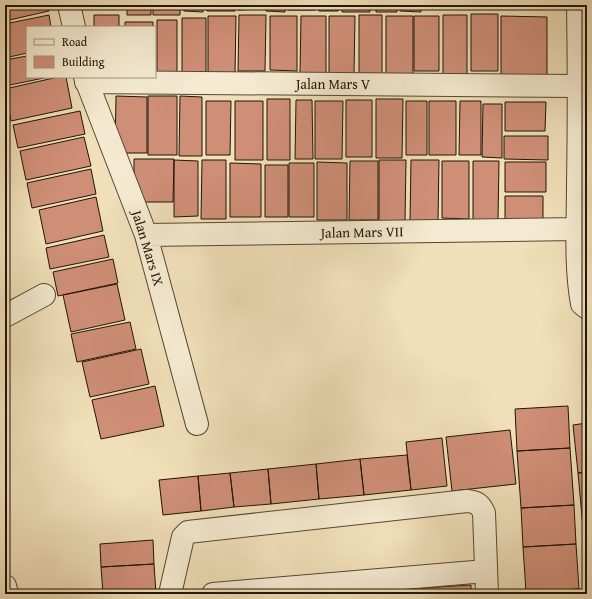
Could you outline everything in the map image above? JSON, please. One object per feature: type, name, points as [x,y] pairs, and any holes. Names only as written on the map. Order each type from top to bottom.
[{"type":"street","points":[[69,5],[74,26]]},
{"type":"street","points":[[578,5],[583,63],[579,86],[583,186],[577,229],[584,306]]},
{"type":"street","name":"Jalan Mars V","points":[[86,80],[579,86]]},
{"type":"street","name":"Jalan Mars IX","points":[[86,80],[146,235],[197,424]]},
{"type":"street","name":"Jalan Mars VII","points":[[146,235],[577,229]]},
{"type":"street","points":[[5,316],[44,295]]},
{"type":"street","points":[[170,594],[183,537],[188,532],[467,502],[476,502],[481,506],[484,513],[487,594]]},
{"type":"street","points":[[213,594],[486,571]]},
{"type":"street","points":[[5,586],[7,594]]},
{"type":"building","points":[[5,5],[48,5],[49,11],[5,21]]},
{"type":"building","points":[[71,5],[98,5],[98,7],[71,7]]},
{"type":"building","points":[[100,5],[124,5],[124,8],[100,8]]},
{"type":"building","points":[[127,5],[151,5],[151,15],[127,15]]},
{"type":"building","points":[[153,5],[180,5],[180,15],[153,15]]},
{"type":"building","points":[[184,5],[203,5],[203,12],[184,11]]},
{"type":"building","points":[[207,5],[235,5],[235,11],[207,11]]},
{"type":"building","points":[[238,5],[263,5],[263,9],[238,10]]},
{"type":"building","points":[[266,5],[285,5],[285,12],[266,11]]},
{"type":"building","points":[[288,5],[315,5],[315,10],[288,10]]},
{"type":"building","points":[[319,5],[339,5],[338,11],[319,11]]},
{"type":"building","points":[[343,5],[370,5],[370,12],[342,12]]},
{"type":"building","points":[[376,5],[397,5],[397,12],[376,12]]},
{"type":"building","points":[[400,5],[421,5],[421,12],[400,11]]},
{"type":"building","points":[[448,5],[448,6],[424,6]]},
{"type":"building","points":[[453,5],[478,5],[478,8],[453,8]]},
{"type":"building","points":[[501,5],[526,5],[526,7],[501,7]]},
{"type":"building","points":[[530,5],[550,5],[550,9],[530,9]]},
{"type":"building","points":[[471,14],[498,14],[498,71],[471,71]]},
{"type":"building","points":[[49,15],[51,26],[26,26],[26,53],[5,58],[5,24]]},
{"type":"building","points":[[94,15],[119,15],[119,26],[94,26]]},
{"type":"building","points":[[239,15],[266,15],[265,71],[238,71]]},
{"type":"building","points":[[359,15],[382,15],[382,77],[359,77]]},
{"type":"building","points":[[443,15],[467,15],[467,74],[443,74]]},
{"type":"building","points":[[208,16],[236,16],[235,74],[208,74]]},
{"type":"building","points":[[270,16],[297,16],[297,71],[270,70]]},
{"type":"building","points":[[301,16],[326,16],[326,74],[300,73]]},
{"type":"building","points":[[329,16],[355,16],[354,75],[329,75]]},
{"type":"building","points":[[386,16],[413,16],[413,76],[386,76]]},
{"type":"building","points":[[414,16],[439,16],[439,71],[414,71]]},
{"type":"building","points":[[501,16],[547,17],[547,78],[501,77]]},
{"type":"building","points":[[182,18],[206,18],[206,74],[182,73]]},
{"type":"building","points":[[157,20],[177,20],[177,75],[157,74]]},
{"type":"building","points":[[125,22],[153,22],[153,26],[125,26]]},
{"type":"building","points":[[26,56],[26,78],[44,78],[5,86],[5,60]]},
{"type":"building","points":[[54,78],[66,78],[72,108],[11,121],[5,89]]},
{"type":"building","points":[[116,96],[147,97],[147,153],[115,153]]},
{"type":"building","points":[[148,96],[177,96],[177,155],[148,155]]},
{"type":"building","points":[[180,96],[202,97],[202,156],[179,156]]},
{"type":"building","points":[[267,99],[290,99],[290,160],[267,160]]},
{"type":"building","points":[[376,99],[403,99],[402,158],[376,158]]},
{"type":"building","points":[[296,100],[312,100],[313,159],[295,159]]},
{"type":"building","points":[[346,100],[372,100],[372,157],[346,157]]},
{"type":"building","points":[[206,101],[231,101],[230,155],[206,155]]},
{"type":"building","points":[[235,101],[263,101],[263,160],[235,160]]},
{"type":"building","points":[[315,101],[343,101],[342,159],[315,159]]},
{"type":"building","points":[[406,101],[427,101],[427,155],[406,155]]},
{"type":"building","points":[[429,101],[456,101],[456,155],[429,155]]},
{"type":"building","points":[[460,101],[481,101],[481,155],[459,155]]},
{"type":"building","points":[[505,102],[546,102],[545,131],[505,131]]},
{"type":"building","points":[[483,104],[502,104],[502,158],[482,157]]},
{"type":"building","points":[[80,111],[85,134],[18,148],[13,125]]},
{"type":"building","points":[[504,136],[548,136],[548,160],[504,159]]},
{"type":"building","points":[[84,137],[91,166],[26,180],[20,151]]},
{"type":"building","points":[[134,159],[174,159],[173,202],[134,202]]},
{"type":"building","points":[[174,160],[198,161],[198,216],[174,217]]},
{"type":"building","points":[[202,160],[226,160],[226,219],[201,219]]},
{"type":"building","points":[[379,160],[406,160],[405,221],[379,221]]},
{"type":"building","points":[[411,160],[439,160],[438,221],[410,221]]},
{"type":"building","points":[[350,161],[378,161],[378,220],[349,220]]},
{"type":"building","points":[[442,161],[469,161],[469,219],[442,218]]},
{"type":"building","points":[[473,161],[499,161],[498,220],[473,221]]},
{"type":"building","points":[[317,162],[347,163],[347,220],[317,220]]},
{"type":"building","points":[[505,162],[546,162],[546,192],[505,192]]},
{"type":"building","points":[[230,163],[261,164],[261,217],[230,217]]},
{"type":"building","points":[[289,163],[314,163],[314,217],[289,217]]},
{"type":"building","points":[[265,165],[288,165],[288,217],[265,217]]},
{"type":"building","points":[[91,169],[96,194],[32,208],[27,183]]},
{"type":"building","points":[[505,196],[543,196],[543,220],[505,220]]},
{"type":"building","points":[[96,197],[103,231],[46,244],[39,210]]},
{"type":"building","points":[[104,235],[109,257],[50,269],[46,248]]},
{"type":"building","points":[[113,259],[118,283],[58,296],[53,272]]},
{"type":"building","points":[[117,284],[125,320],[71,332],[63,295]]},
{"type":"building","points":[[130,322],[136,349],[77,362],[71,334]]},
{"type":"building","points":[[141,349],[149,384],[90,397],[82,362]]},
{"type":"building","points":[[155,386],[164,426],[101,439],[92,400]]},
{"type":"building","points":[[568,406],[570,448],[517,451],[515,409]]},
{"type":"building","points":[[587,423],[587,472],[578,473],[573,425]]},
{"type":"building","points":[[510,430],[516,484],[452,491],[446,437]]},
{"type":"building","points":[[442,438],[447,486],[411,490],[406,442]]},
{"type":"building","points":[[570,448],[574,505],[521,508],[517,451]]},
{"type":"building","points":[[407,455],[411,490],[364,495],[360,459]]},
{"type":"building","points":[[360,459],[364,495],[319,499],[316,464]]},
{"type":"building","points":[[316,464],[319,499],[271,504],[268,469]]},
{"type":"building","points":[[268,469],[271,504],[234,507],[230,473]]},
{"type":"building","points":[[587,472],[587,517],[582,517],[578,473]]},
{"type":"building","points":[[230,473],[234,507],[201,511],[198,476]]},
{"type":"building","points":[[198,476],[201,511],[163,515],[159,480]]},
{"type":"building","points":[[574,505],[576,544],[523,547],[521,508]]},
{"type":"building","points":[[582,517],[587,517],[587,551],[585,551]]},
{"type":"building","points":[[153,540],[154,564],[101,567],[100,544]]},
{"type":"building","points":[[576,544],[579,589],[526,592],[523,547]]},
{"type":"building","points":[[154,564],[156,594],[103,594],[101,567]]},
{"type":"building","points":[[471,585],[471,594],[423,594],[422,588]]},
{"type":"building","points":[[411,587],[411,594],[357,594],[357,593]]},
{"type":"building","points":[[579,589],[580,594],[526,594],[526,592]]}]
